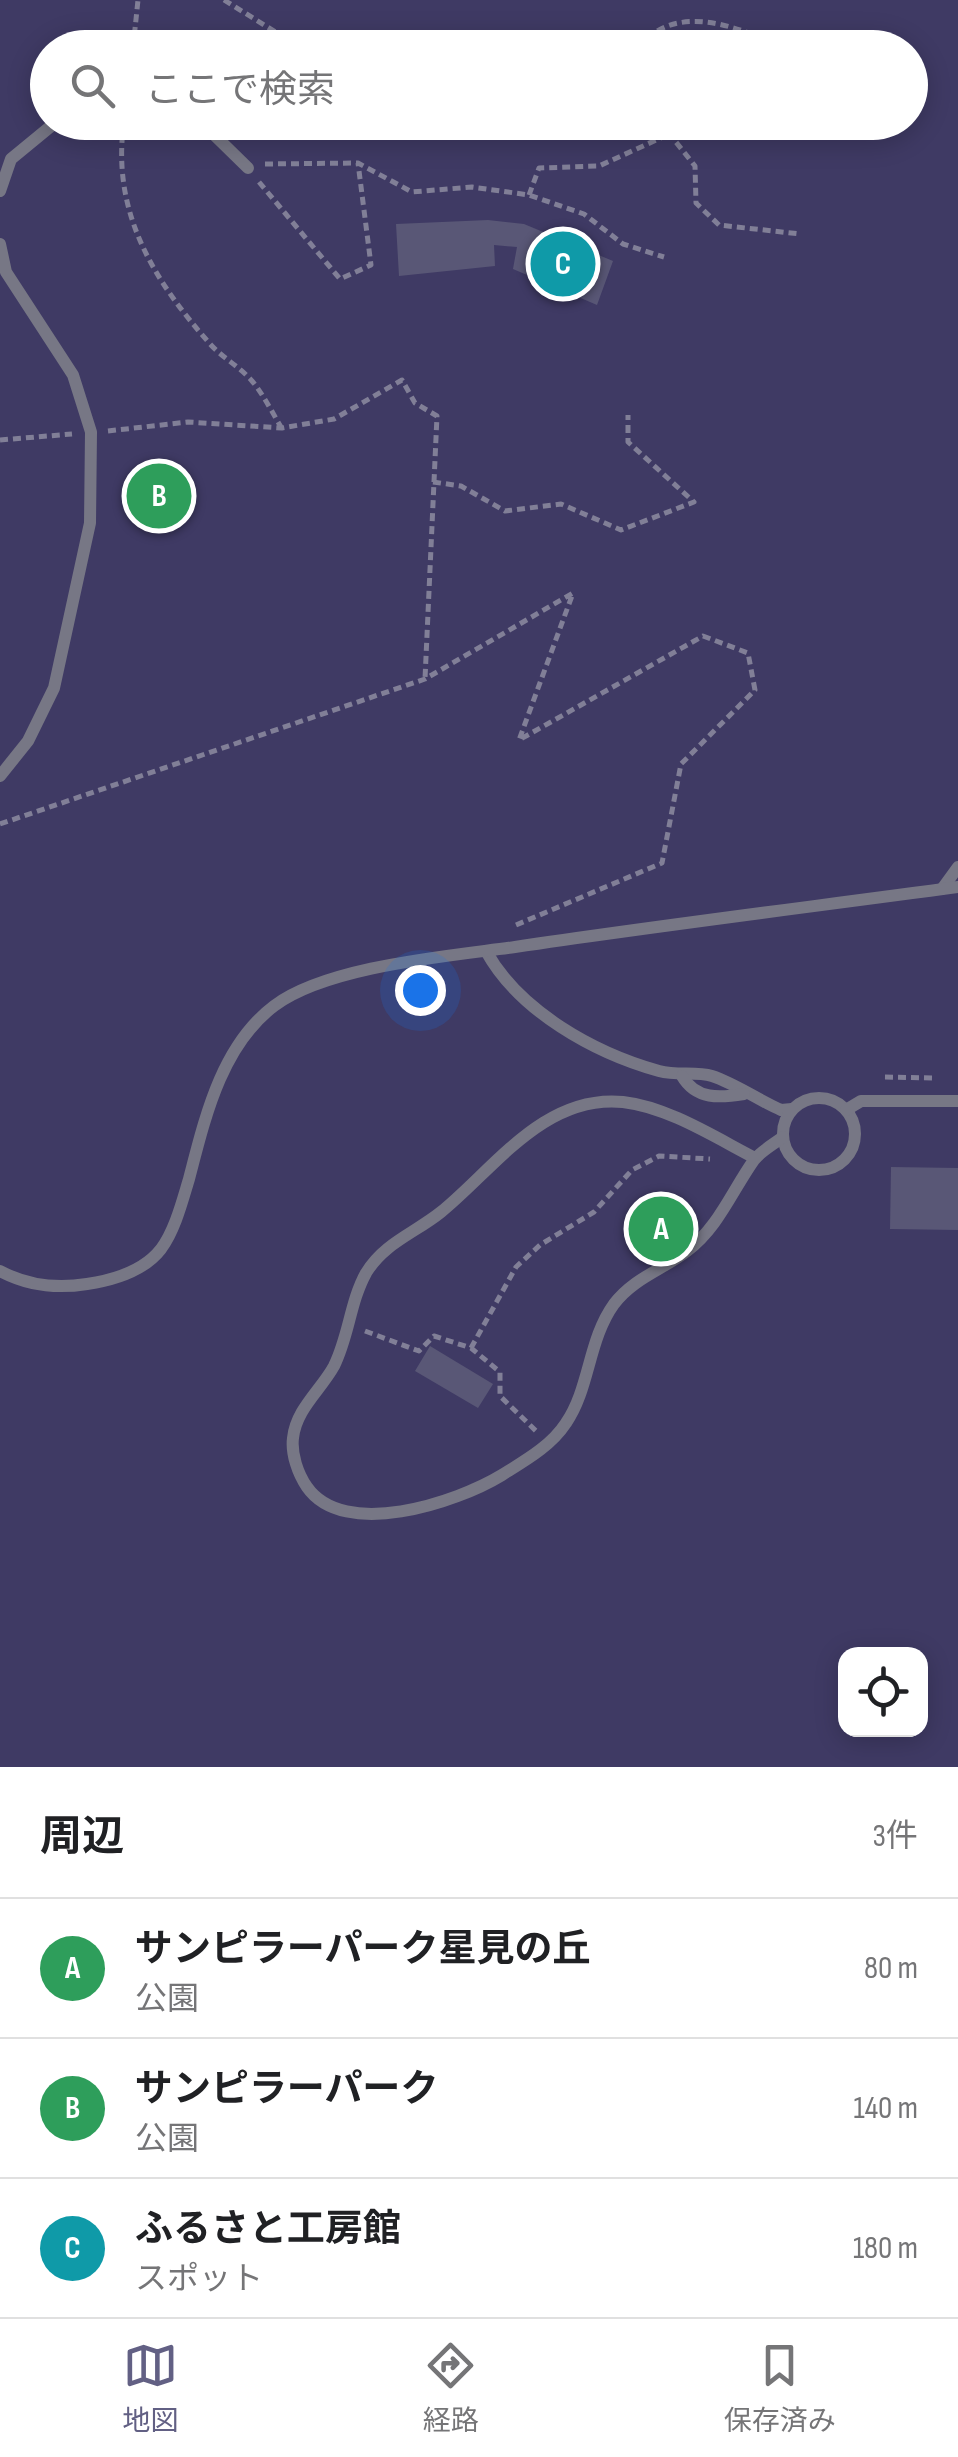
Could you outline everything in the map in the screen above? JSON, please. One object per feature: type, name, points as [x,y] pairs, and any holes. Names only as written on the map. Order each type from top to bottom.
[{"type":"lane","points":[[0,191],[11,159],[34,140]]},
{"type":"lane","points":[[219,140],[248,168]]},
{"type":"lane","points":[[0,244],[6,272],[73,376],[91,432],[90,523],[54,688],[28,742],[0,776]]},
{"type":"lane","points":[[942,889],[958,867]]},
{"type":"lane","points":[[0,1271],[17,1280],[60,1288],[131,1273],[160,1250],[180,1208],[219,1078],[240,1042],[275,1005],[318,985],[384,967],[486,951],[958,887]]},
{"type":"lane","points":[[486,951],[500,976],[572,1033],[615,1055],[682,1076],[706,1074],[781,1110],[813,1098],[825,1098],[846,1110],[852,1120],[853,1144],[848,1154],[829,1168],[806,1167],[796,1161],[783,1137]]},
{"type":"lane","points":[[682,1076],[689,1087],[716,1099],[744,1094]]},
{"type":"lane","points":[[846,1110],[861,1100],[958,1100]]},
{"type":"lane","points":[[755,1158],[691,1126],[624,1102],[562,1114],[507,1146],[452,1202],[391,1242],[367,1271],[334,1367],[302,1412],[292,1438],[298,1475],[314,1497],[332,1510],[358,1516],[451,1497],[498,1478],[549,1444],[569,1420],[595,1337],[615,1304],[645,1274],[687,1251],[739,1189],[755,1158],[783,1137],[792,1109]]},
{"type":"path","points":[[135,30],[138,0]]},
{"type":"path","points":[[224,0],[272,30]]},
{"type":"path","points":[[660,30],[686,22],[727,22],[745,30]]},
{"type":"path","points":[[124,140],[122,198],[142,247],[212,346],[253,381],[282,428]]},
{"type":"path","points":[[529,195],[539,168],[599,166],[660,140]]},
{"type":"path","points":[[676,140],[695,166],[696,203],[719,224],[800,234]]},
{"type":"path","points":[[358,163],[371,265],[340,279],[248,168],[278,161],[358,163],[412,192],[472,187],[529,195],[584,214],[623,244],[664,257]]},
{"type":"path","points":[[0,440],[188,422],[282,428],[334,419],[402,380],[415,403],[437,416],[424,680]]},
{"type":"path","points":[[433,482],[461,486],[505,511],[561,504],[621,530],[694,502],[628,442],[628,415]]},
{"type":"path","points":[[0,824],[424,680],[573,593],[519,740],[703,636],[748,654],[755,690],[681,764],[662,863],[522,920],[486,951]]},
{"type":"path","points":[[884,1077],[940,1078]]},
{"type":"path","points":[[471,1348],[516,1266],[540,1245],[594,1212],[632,1170],[659,1156],[712,1159],[738,1166],[755,1158]]},
{"type":"path","points":[[348,1325],[419,1351],[434,1336],[471,1348],[500,1372],[500,1396],[549,1444]]},
{"type":"shaded area","points":[[0,0],[958,0],[958,1767],[0,1767]]},
{"type":"building","points":[[488,220],[524,224],[613,261],[597,305],[513,269],[517,247],[494,245],[495,266],[399,276],[396,224]]},
{"type":"building","points":[[891,1167],[958,1168],[958,1230],[890,1229]]},
{"type":"building","points":[[430,1346],[493,1384],[478,1408],[415,1371]]},
{"type":"place","name":"ふるさと工房館","points":[[563,264]]},
{"type":"place","name":"サンピラーパーク","points":[[159,496]]},
{"type":"place","name":"サンピラーパーク星見の丘","points":[[661,1229]]}]
